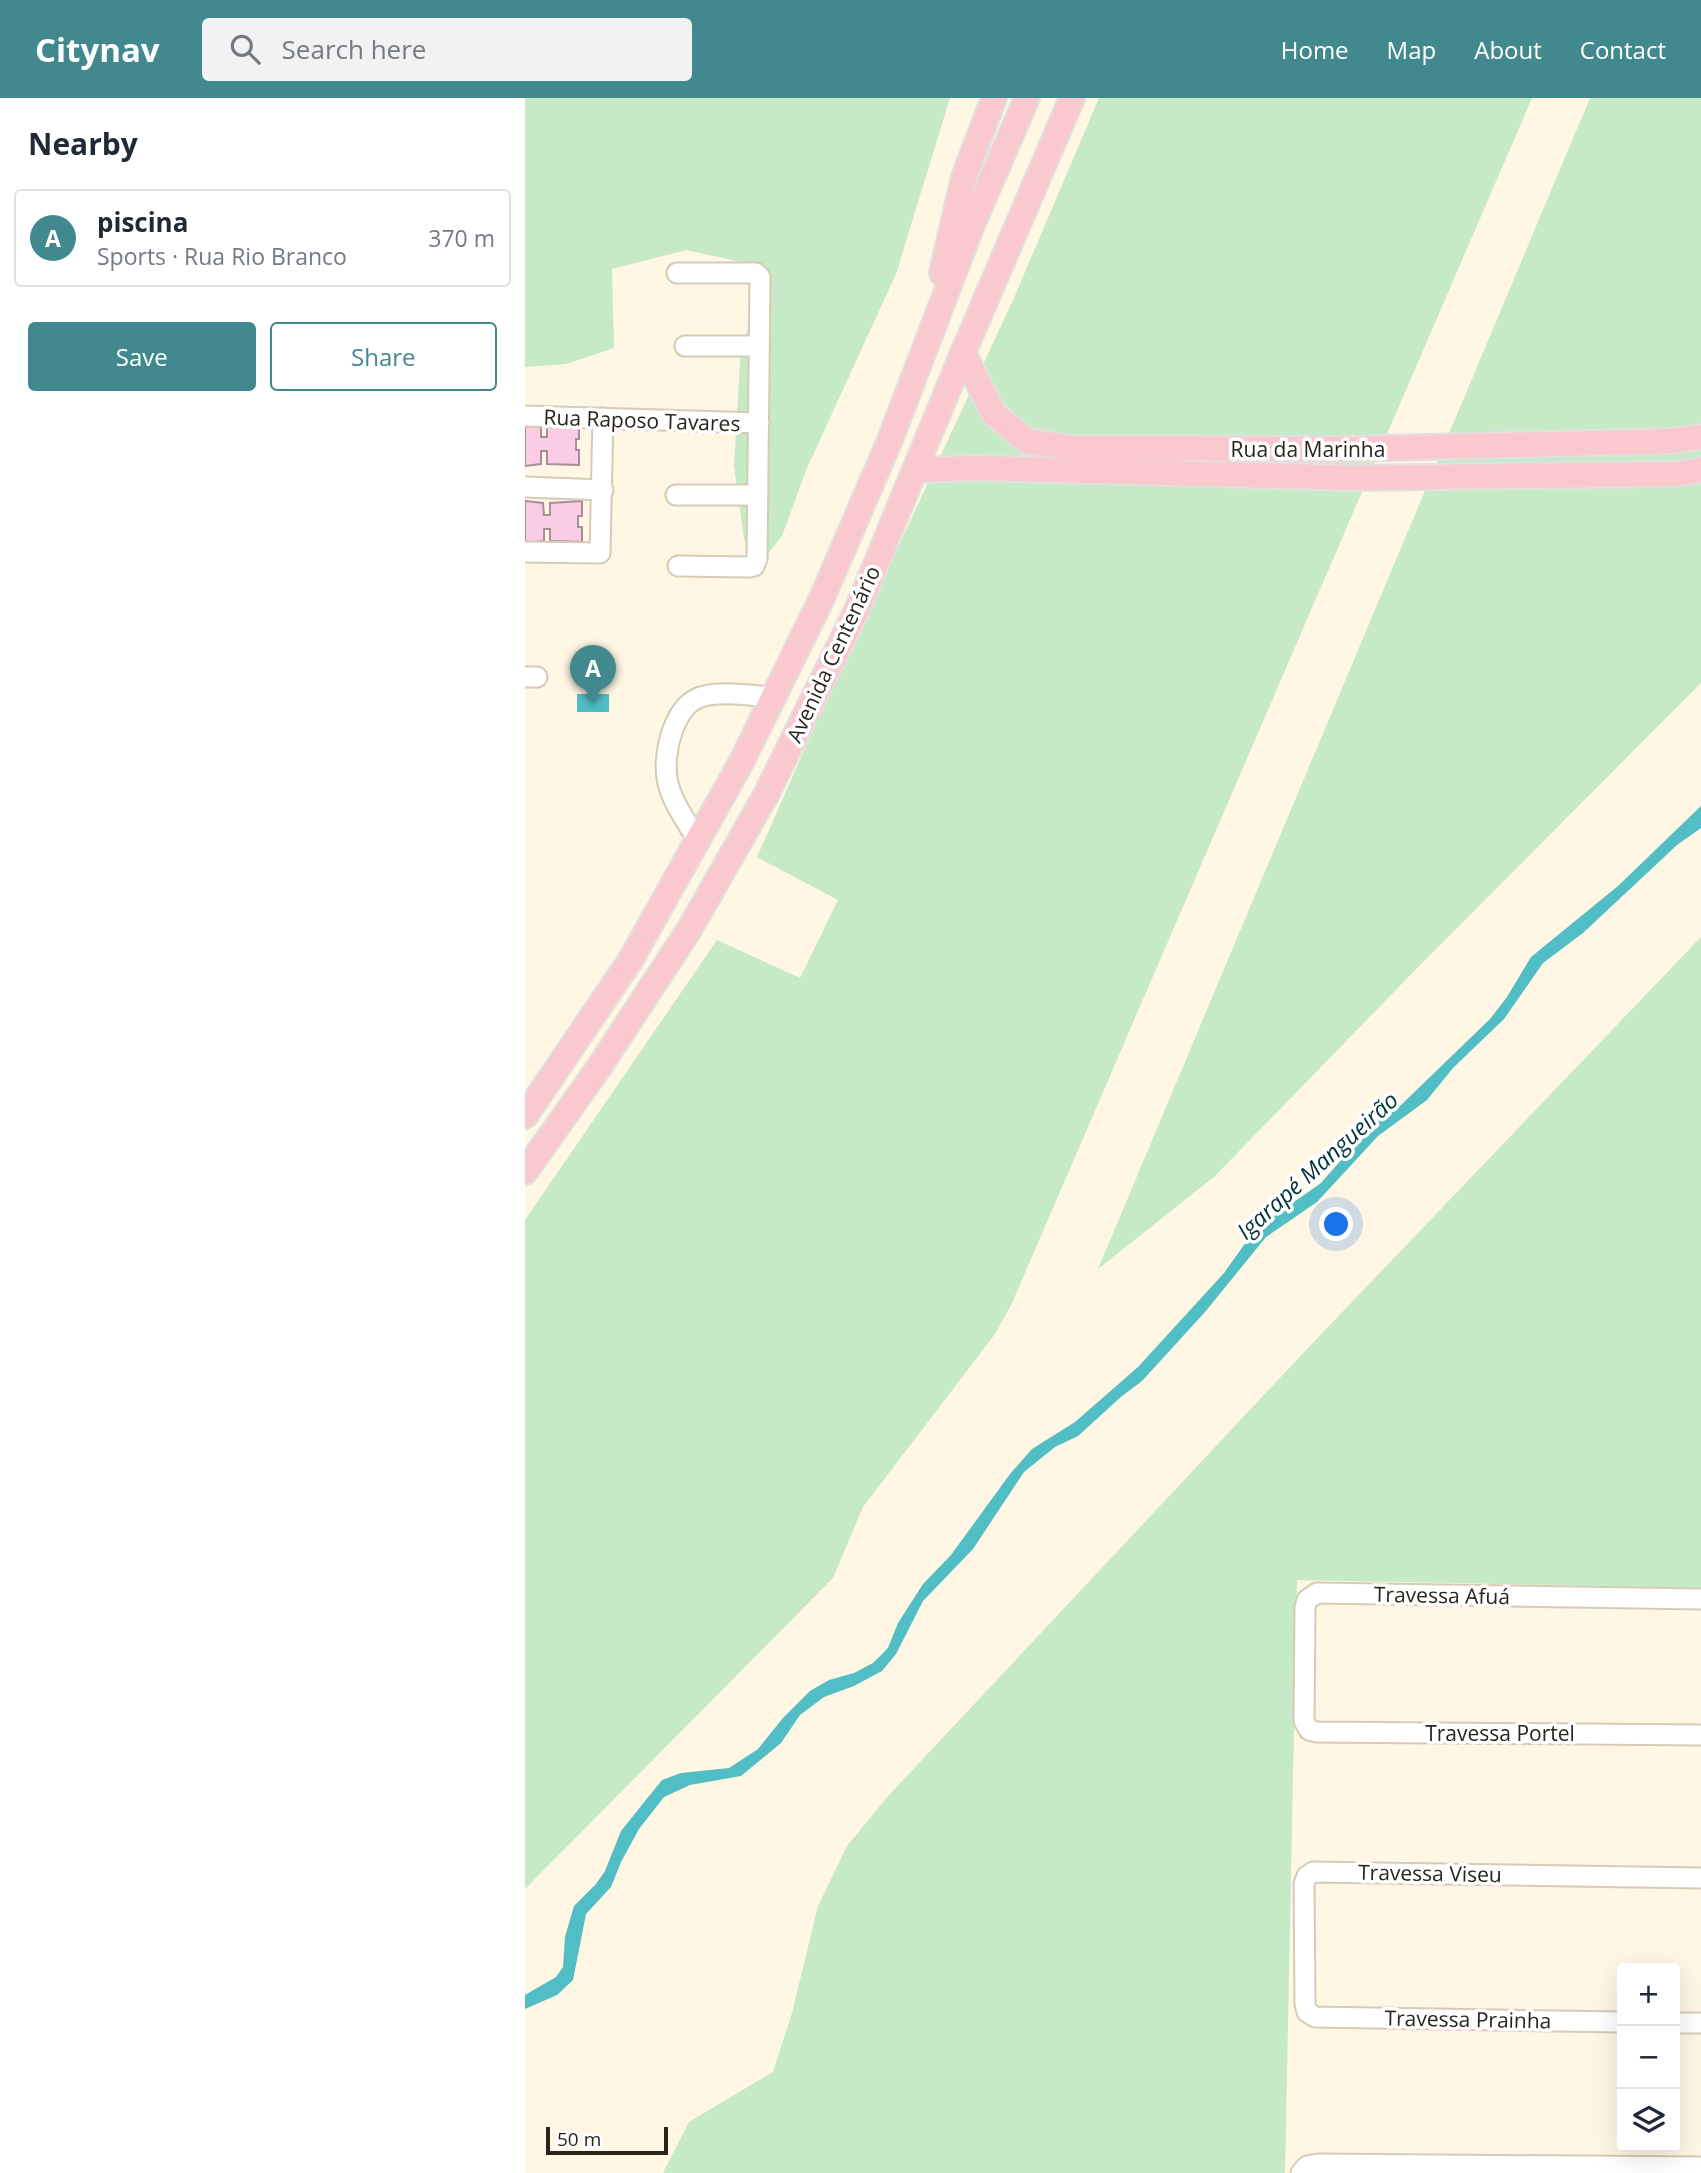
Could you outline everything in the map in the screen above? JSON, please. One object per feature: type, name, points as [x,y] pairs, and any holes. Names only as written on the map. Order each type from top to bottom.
[{"type":"main road","points":[[940,312],[942,268],[964,177],[994,98]]},
{"type":"main road","name":"Avenida Centenário","points":[[525,1116],[630,961],[742,761],[822,598],[890,440],[972,225],[1027,98]]},
{"type":"main road","name":"Avenida Centenário","points":[[525,1172],[600,1066],[688,930],[759,806],[857,610],[1072,98]]},
{"type":"main road","name":"Rua da Marinha","points":[[963,353],[994,414],[1027,441],[1074,449],[1361,449],[1672,442],[1701,437]]},
{"type":"main road","name":"Rua da Marinha","points":[[916,470],[977,468],[1353,478],[1675,474],[1701,470]]},
{"type":"street","points":[[677,273],[759,274],[757,559],[754,566],[678,566]]},
{"type":"street","points":[[685,346],[759,346]]},
{"type":"street","name":"Rua Raposo Tavares","points":[[525,416],[759,423]]},
{"type":"street","points":[[525,552],[600,553],[603,418]]},
{"type":"street","points":[[525,487],[603,490]]},
{"type":"street","points":[[676,495],[758,495]]},
{"type":"street","points":[[698,841],[674,799],[667,778],[672,730],[684,706],[702,696],[724,694],[773,697]]},
{"type":"street","name":"Travessa Afuá","points":[[1304,1721],[1305,1608],[1307,1600],[1317,1593],[1701,1599]]},
{"type":"street","name":"Travessa Portel","points":[[1304,1721],[1309,1730],[1317,1732],[1701,1735]]},
{"type":"street","name":"Travessa Viseu","points":[[1315,2017],[1307,2012],[1305,2004],[1304,1884],[1307,1876],[1313,1872],[1701,1878]]},
{"type":"street","name":"Travessa Prainha","points":[[1315,2017],[1617,2022]]},
{"type":"street","points":[[1680,2023],[1701,2023]]},
{"type":"street","points":[[1301,2173],[1307,2166],[1318,2164],[1701,2167]]},
{"type":"green space","points":[[525,98],[950,98],[896,274],[807,468],[782,536],[757,568],[744,539],[734,465],[741,346],[754,314],[751,264],[686,250],[612,269],[614,348],[566,364],[525,367]]},
{"type":"green space","points":[[1099,98],[1532,98],[1012,1303],[995,1334],[863,1507],[833,1578],[525,1889],[525,1220],[717,940],[800,978],[838,900],[757,857],[813,730],[1014,298]]},
{"type":"green space","points":[[1590,98],[1701,98],[1701,683],[1423,962],[1215,1176],[1098,1269]]},
{"type":"green space","points":[[1701,937],[1701,1588],[1297,1580],[1285,2173],[663,2173],[689,2122],[773,2072],[792,2013],[818,1906],[847,1846],[890,1794],[1306,1350]]},
{"type":"water","points":[[577,694],[609,694],[609,712],[577,712]]},
{"type":"water","points":[[1701,806],[1701,828],[1677,845],[1583,933],[1543,963],[1504,1019],[1453,1068],[1427,1100],[1378,1136],[1317,1202],[1266,1237],[1205,1312],[1142,1381],[1078,1436],[1055,1447],[1024,1472],[973,1549],[923,1601],[896,1654],[882,1671],[854,1686],[824,1697],[800,1715],[781,1743],[741,1776],[690,1785],[664,1797],[639,1829],[611,1887],[586,1914],[573,1980],[557,1995],[525,2009],[525,1995],[556,1977],[563,1967],[565,1937],[574,1906],[596,1884],[605,1871],[621,1831],[662,1780],[681,1773],[729,1768],[758,1749],[810,1691],[829,1680],[854,1673],[873,1663],[888,1648],[898,1623],[923,1584],[951,1555],[1010,1474],[1032,1449],[1075,1422],[1138,1367],[1224,1273],[1249,1238],[1270,1219],[1321,1183],[1372,1125],[1400,1106],[1490,1019],[1531,957],[1618,886]]},
{"type":"building","points":[[579,423],[576,450],[579,450],[579,465],[547,464],[547,451],[541,451],[541,464],[525,466],[525,424],[541,426],[541,437],[547,437],[547,425]]},
{"type":"building","points":[[525,501],[543,503],[544,515],[550,515],[550,503],[582,501],[582,516],[578,516],[578,527],[582,527],[582,542],[550,541],[550,529],[544,529],[544,541],[525,543]]},
{"type":"place","name":"piscina","points":[[593,703]]},
{"type":"water label","name":"Igarapé Mangueirão","points":[[1317,1165]]}]
